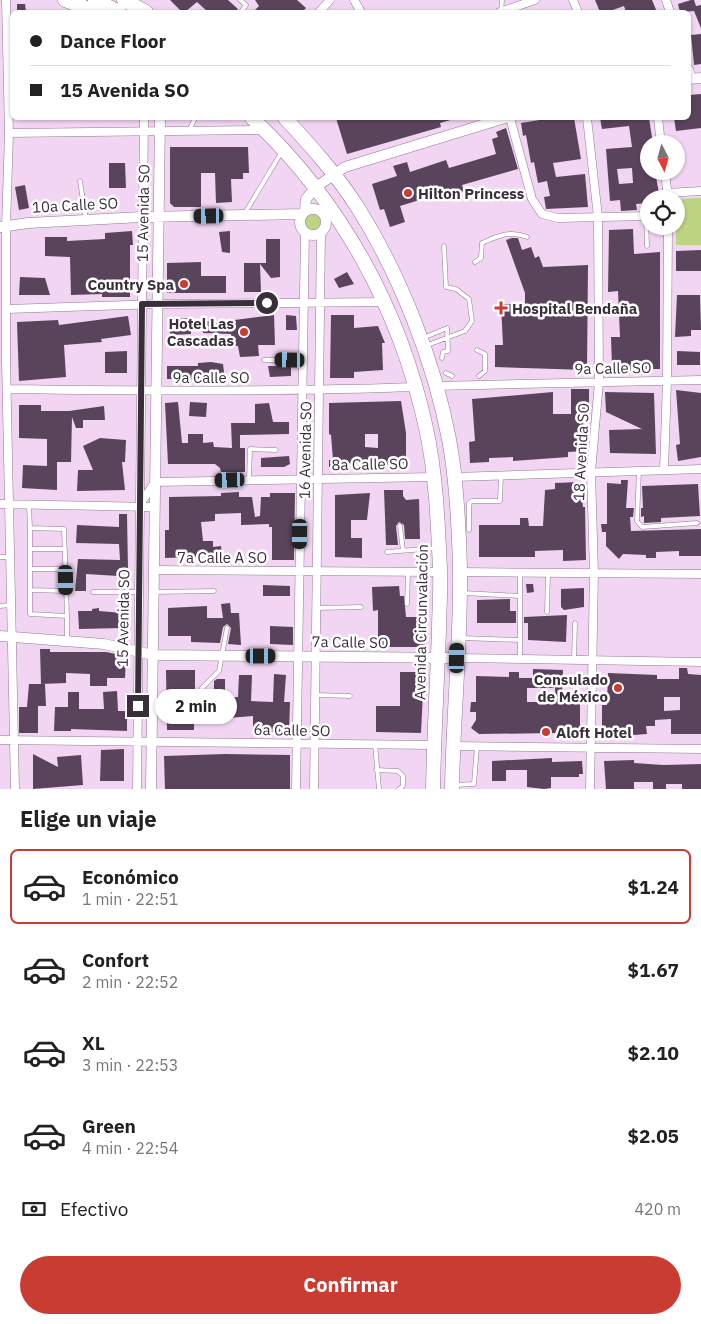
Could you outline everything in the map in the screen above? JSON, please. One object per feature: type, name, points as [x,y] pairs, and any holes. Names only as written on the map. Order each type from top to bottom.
[{"type":"highway","points":[[65,0],[91,10]]},
{"type":"highway","points":[[95,0],[125,4],[141,10]]},
{"type":"highway","name":"Avenida Circunvalación","points":[[254,120],[283,149],[316,187],[329,213],[368,267],[385,302],[408,360],[416,387],[434,477],[439,548],[438,658],[433,789]]},
{"type":"highway","points":[[287,120],[333,174],[358,208],[377,242],[422,343],[449,438],[464,530],[459,592],[452,787]]},
{"type":"highway","points":[[408,360],[416,368],[421,382],[429,386],[435,386]]},
{"type":"highway","points":[[434,477],[442,478],[448,487],[452,522],[464,530]]},
{"type":"street","points":[[6,0],[9,46],[3,67],[9,133],[3,227],[7,309],[3,361],[7,389],[4,504],[10,557],[10,605],[5,637],[14,741],[15,789]]},
{"type":"street","points":[[320,10],[330,0]]},
{"type":"street","points":[[506,10],[535,0]]},
{"type":"street","name":"15 Avenida SO","points":[[137,789],[144,120]]},
{"type":"street","name":"15 Avenida SO","points":[[151,789],[160,120]]},
{"type":"street","points":[[303,213],[313,209],[329,213],[326,224],[321,232],[313,235],[305,232],[300,222],[306,199],[316,187],[333,174],[345,167],[498,120]]},
{"type":"street","points":[[511,120],[532,199],[542,214],[558,218],[640,216]]},
{"type":"street","name":"18 Avenida SO","points":[[587,120],[598,217],[599,382],[591,472],[594,573],[590,789]]},
{"type":"street","points":[[658,120],[660,135]]},
{"type":"street","points":[[9,133],[265,130]]},
{"type":"street","points":[[685,193],[701,191]]},
{"type":"street","name":"10a Calle SO","points":[[3,227],[28,223],[158,216],[303,213]]},
{"type":"street","name":"16 Avenida SO","points":[[296,789],[305,232]]},
{"type":"street","name":"16 Avenida SO","points":[[314,789],[321,232]]},
{"type":"street","points":[[664,470],[667,381],[668,235]]},
{"type":"street","points":[[7,309],[142,304],[385,302]]},
{"type":"street","name":"9a Calle SO","points":[[435,386],[701,380]]},
{"type":"street","name":"9a Calle SO","points":[[7,389],[156,391],[319,390],[416,387]]},
{"type":"street","points":[[454,477],[701,469]]},
{"type":"street","name":"8a Calle SO","points":[[155,482],[434,477]]},
{"type":"street","points":[[139,507],[155,482]]},
{"type":"street","points":[[4,504],[154,507]]},
{"type":"street","name":"7a Calle A SO","points":[[154,570],[440,572]]},
{"type":"street","points":[[460,572],[701,574]]},
{"type":"street","name":"7a Calle SO","points":[[5,637],[104,644],[153,655],[701,662]]},
{"type":"street","name":"6a Calle SO","points":[[0,740],[434,745]]},
{"type":"street","points":[[453,746],[701,750]]},
{"type":"lane","points":[[240,0],[246,5],[242,10]]},
{"type":"lane","points":[[190,131],[194,120]]},
{"type":"lane","points":[[244,215],[283,149]]},
{"type":"lane","points":[[80,181],[86,220]]},
{"type":"lane","points":[[475,262],[482,258],[482,243],[503,234],[518,233],[527,237]]},
{"type":"lane","points":[[647,235],[647,246]]},
{"type":"lane","points":[[422,343],[448,337],[470,327],[472,315],[469,299],[456,289],[446,287],[444,246]]},
{"type":"lane","points":[[422,343],[447,328],[448,351],[443,352],[442,358]]},
{"type":"lane","points":[[477,350],[485,354],[485,372],[479,376]]},
{"type":"lane","points":[[264,360],[303,360]]},
{"type":"lane","points":[[446,373],[452,376]]},
{"type":"lane","points":[[249,479],[250,449],[276,450]]},
{"type":"lane","points":[[639,470],[637,521],[642,527],[697,523]]},
{"type":"lane","points":[[464,530],[472,501],[500,501],[501,475]]},
{"type":"lane","points":[[29,505],[31,615],[67,616]]},
{"type":"lane","points":[[400,526],[403,551]]},
{"type":"lane","points":[[30,528],[63,528],[66,569],[67,641]]},
{"type":"lane","points":[[30,549],[65,548]]},
{"type":"lane","points":[[387,552],[439,548]]},
{"type":"lane","points":[[0,557],[10,557]]},
{"type":"lane","points":[[30,569],[66,569]]},
{"type":"lane","points":[[407,604],[408,572]]},
{"type":"lane","points":[[520,572],[520,659]]},
{"type":"lane","points":[[547,612],[548,572]]},
{"type":"lane","points":[[30,590],[66,591]]},
{"type":"lane","points":[[154,592],[214,591]]},
{"type":"lane","points":[[93,592],[139,592]]},
{"type":"lane","points":[[459,592],[520,596]]},
{"type":"lane","points":[[0,606],[10,605]]},
{"type":"lane","points":[[316,608],[361,607]]},
{"type":"lane","points":[[574,660],[575,623]]},
{"type":"lane","points":[[202,688],[219,671],[227,628]]},
{"type":"lane","points":[[458,638],[520,640]]},
{"type":"lane","points":[[315,696],[350,696]]},
{"type":"lane","points":[[375,744],[379,789]]},
{"type":"lane","points":[[452,787],[474,784],[477,747]]},
{"type":"lane","points":[[376,770],[398,771],[403,776],[403,786],[399,789]]},
{"type":"green space","points":[[701,198],[701,245],[676,245],[676,235],[685,235],[685,199]]},
{"type":"green space","points":[[313,212],[320,215],[323,222],[320,229],[313,232],[306,229],[303,222],[306,215]]},
{"type":"building","points":[[170,0],[228,0],[238,9],[206,10],[197,2],[187,10],[180,10]]},
{"type":"building","points":[[255,0],[297,0],[306,8],[304,10],[255,10],[259,6]]},
{"type":"building","points":[[595,0],[652,0],[656,10],[625,10],[624,6],[613,10],[599,10]]},
{"type":"building","points":[[694,0],[696,6],[701,5],[701,28],[694,11],[680,10],[678,4]]},
{"type":"building","points":[[17,4],[25,4],[26,10],[17,10]]},
{"type":"building","points":[[701,34],[701,64],[694,65],[691,35]]},
{"type":"building","points":[[701,94],[701,128],[676,131],[674,120],[691,120],[691,95]]},
{"type":"building","points":[[337,120],[450,120],[440,123],[441,127],[347,154]]},
{"type":"building","points":[[540,120],[574,120],[581,159],[553,163],[556,177],[585,174],[588,207],[546,209],[544,197],[550,196],[547,181],[538,183],[534,162],[531,163],[526,135],[523,136],[521,123]]},
{"type":"building","points":[[600,120],[649,120],[652,135],[640,135],[640,180],[657,180],[658,190],[640,190],[640,204],[636,204],[637,210],[621,211],[620,200],[610,201],[606,149],[632,147],[629,126],[602,129]],"holes":[[[632,168],[633,183],[619,184],[617,169]]]},
{"type":"building","name":"Hilton Princess","points":[[506,128],[518,169],[462,185],[464,191],[453,195],[452,190],[400,206],[405,222],[390,227],[384,209],[380,210],[372,184],[397,176],[393,166],[407,162],[410,172],[446,160],[449,168],[496,154],[492,139],[498,137],[496,132]]},
{"type":"building","points":[[170,147],[248,147],[249,173],[243,173],[243,179],[231,179],[232,202],[216,203],[215,173],[201,173],[201,207],[174,207],[170,203]]},
{"type":"building","points":[[109,163],[125,163],[126,188],[109,188]]},
{"type":"building","points":[[25,185],[29,208],[19,210],[15,187]]},
{"type":"building","points":[[633,229],[634,254],[660,252],[660,369],[645,369],[645,361],[631,361],[631,371],[622,371],[621,366],[612,367],[611,337],[620,337],[618,291],[608,292],[609,230]]},
{"type":"building","points":[[132,231],[133,245],[130,245],[130,297],[102,297],[102,294],[71,295],[70,257],[45,256],[45,237],[67,237],[67,241],[105,239],[105,233]]},
{"type":"building","points":[[230,231],[230,253],[222,252],[219,232]]},
{"type":"building","points":[[518,238],[522,250],[531,247],[535,258],[539,256],[543,267],[588,265],[587,370],[495,367],[495,345],[503,345],[501,304],[525,304],[525,293],[506,240]]},
{"type":"building","points":[[266,239],[280,239],[280,277],[271,278],[260,264],[261,292],[244,292],[244,263],[266,263]]},
{"type":"building","points":[[701,250],[701,271],[676,271],[676,251]]},
{"type":"building","name":"Country Spa","points":[[201,262],[201,276],[226,276],[226,293],[167,293],[167,263]]},
{"type":"building","points":[[347,272],[354,284],[339,288],[334,279]]},
{"type":"building","points":[[20,277],[45,278],[50,295],[19,295]]},
{"type":"building","points":[[677,295],[700,295],[701,330],[691,330],[691,336],[675,337]]},
{"type":"building","points":[[274,315],[275,345],[258,345],[259,356],[240,357],[238,346],[231,346],[231,334],[203,333],[202,321],[211,321],[211,323]]},
{"type":"building","points":[[286,315],[296,316],[297,330],[286,330]]},
{"type":"building","points":[[331,315],[354,315],[354,328],[378,326],[385,343],[382,343],[383,370],[354,372],[354,378],[330,378]]},
{"type":"building","points":[[128,316],[131,335],[101,339],[102,342],[64,345],[66,377],[19,381],[17,322],[58,320],[59,325]]},
{"type":"building","points":[[191,318],[191,334],[170,335],[169,319]]},
{"type":"building","points":[[127,351],[127,373],[105,373],[105,352]]},
{"type":"building","points":[[677,351],[700,352],[700,365],[677,365]]},
{"type":"building","points":[[211,362],[223,364],[225,380],[167,379],[167,366],[198,366],[198,363]]},
{"type":"building","points":[[268,366],[291,366],[291,376],[270,377]]},
{"type":"building","points":[[571,389],[589,389],[589,420],[583,419],[584,451],[568,452],[568,457],[513,461],[513,457],[489,458],[489,462],[470,463],[469,442],[475,441],[472,399],[553,392],[553,414],[571,414]]},
{"type":"building","points":[[676,390],[701,393],[701,457],[678,461],[676,445],[680,444]]},
{"type":"building","points":[[605,392],[654,393],[656,454],[610,453],[609,430],[642,429],[606,412]]},
{"type":"building","points":[[401,401],[406,433],[406,463],[379,465],[355,463],[345,464],[345,467],[329,467],[329,460],[333,460],[331,435],[329,434],[329,403]],"holes":[[[365,434],[378,434],[378,448],[365,447]]]},
{"type":"building","points":[[178,402],[182,443],[188,443],[188,434],[203,434],[203,443],[213,442],[214,447],[232,448],[231,423],[255,423],[255,404],[269,403],[273,422],[289,422],[289,434],[240,435],[240,448],[245,448],[245,472],[221,472],[220,468],[215,464],[168,464],[165,403]]},
{"type":"building","points":[[190,402],[207,403],[206,417],[189,416]]},
{"type":"building","points":[[19,405],[41,405],[41,411],[69,411],[104,406],[105,420],[83,420],[83,428],[76,428],[72,417],[71,462],[57,462],[57,490],[22,488],[23,465],[47,466],[47,439],[19,438]]},
{"type":"building","points":[[100,438],[126,440],[125,462],[122,462],[125,490],[77,491],[78,470],[93,470],[83,446]]},
{"type":"building","points":[[289,456],[290,464],[284,467],[261,467],[261,458]]},
{"type":"building","points":[[621,480],[628,480],[626,508],[634,508],[633,517],[630,517],[631,531],[701,529],[701,556],[679,556],[679,551],[656,552],[656,558],[646,558],[646,555],[623,554],[619,559],[606,546],[606,532],[602,532],[601,524],[607,524],[607,483],[621,484]]},
{"type":"building","points":[[580,482],[583,507],[585,507],[586,560],[563,561],[563,550],[535,551],[535,557],[479,557],[479,525],[520,525],[520,518],[528,518],[529,526],[543,526],[545,490],[555,489],[555,483]]},
{"type":"building","points":[[698,484],[700,516],[661,518],[661,522],[644,523],[644,516],[641,517],[641,508],[643,508],[642,486]]},
{"type":"building","points":[[384,490],[403,490],[403,496],[406,500],[419,499],[420,539],[405,539],[404,525],[399,522],[396,526],[398,545],[386,545]]},
{"type":"building","points":[[239,492],[239,497],[252,497],[255,517],[260,516],[261,497],[270,497],[270,493],[295,493],[294,560],[272,560],[272,527],[269,527],[269,524],[241,525],[241,513],[215,514],[215,521],[201,522],[203,541],[213,541],[213,547],[221,546],[222,553],[201,553],[201,556],[165,558],[165,530],[169,530],[169,497],[221,496],[221,493]]},
{"type":"building","points":[[370,493],[367,520],[351,520],[351,538],[362,538],[362,558],[335,557],[335,495]]},
{"type":"building","points":[[119,514],[127,514],[128,570],[119,570],[118,576],[86,574],[86,591],[75,591],[78,559],[120,560],[119,544],[76,543],[77,525],[119,527]]},
{"type":"building","points":[[526,584],[533,584],[534,592],[527,593]]},
{"type":"building","points":[[263,585],[290,586],[290,596],[263,596]]},
{"type":"building","points":[[399,586],[400,596],[404,596],[406,617],[425,617],[425,647],[378,647],[378,610],[373,611],[372,587]]},
{"type":"building","points":[[584,588],[584,607],[564,610],[561,607],[561,589]]},
{"type":"building","points":[[510,599],[510,611],[516,611],[516,623],[477,623],[477,600]]},
{"type":"building","points":[[230,603],[231,613],[239,613],[241,645],[228,644],[231,628],[227,624],[223,627],[220,643],[191,642],[191,636],[168,636],[168,608],[207,606],[207,618],[223,618],[221,604]]},
{"type":"building","points":[[99,608],[99,611],[123,613],[122,628],[79,629],[78,611],[92,611],[92,609]]},
{"type":"building","points":[[567,615],[566,642],[528,640],[528,623],[524,623],[524,617]]},
{"type":"building","points":[[270,626],[293,627],[293,645],[270,644]]},
{"type":"building","points":[[40,649],[50,649],[50,652],[106,652],[126,656],[125,678],[107,678],[107,686],[90,686],[90,674],[66,673],[66,683],[41,684]]},
{"type":"building","points":[[679,668],[687,668],[688,674],[701,675],[701,734],[671,734],[671,719],[655,720],[655,726],[646,726],[647,734],[608,737],[602,731],[602,705],[607,705],[608,673],[657,675],[657,679],[679,679]],"holes":[[[664,697],[680,697],[680,710],[664,711]]]},
{"type":"building","points":[[533,669],[563,670],[562,694],[580,694],[580,736],[557,736],[557,733],[479,734],[471,728],[476,720],[476,712],[470,712],[471,702],[476,702],[476,676],[509,677],[509,672],[519,672],[519,678],[533,678]],"holes":[[[527,688],[555,688],[556,702],[527,702]]]},
{"type":"building","points":[[166,670],[195,670],[195,692],[214,691],[214,681],[225,679],[225,698],[238,697],[239,675],[252,675],[251,701],[273,702],[274,674],[286,675],[284,702],[290,702],[289,732],[253,732],[253,716],[228,718],[228,709],[206,708],[205,720],[194,719],[194,730],[167,730]]},
{"type":"building","points":[[400,672],[424,672],[421,733],[376,732],[376,706],[400,706]]},
{"type":"building","points":[[29,684],[45,684],[46,706],[38,706],[38,733],[19,733],[19,707],[27,707]]},
{"type":"building","points":[[117,691],[118,711],[127,711],[127,731],[71,729],[71,731],[54,731],[55,707],[68,707],[68,692],[79,692],[79,709],[104,709],[103,692]]},
{"type":"building","points":[[124,749],[124,781],[100,781],[101,750]]},
{"type":"building","points":[[33,754],[58,767],[57,757],[81,755],[83,785],[33,789]]},
{"type":"building","points":[[225,754],[290,755],[290,789],[165,789],[164,756]]},
{"type":"building","points":[[552,758],[552,762],[582,761],[583,774],[579,774],[579,777],[551,777],[551,788],[544,789],[527,787],[527,770],[506,770],[506,781],[492,781],[492,761]]},
{"type":"building","points":[[634,760],[634,763],[663,765],[701,764],[701,789],[682,789],[682,784],[666,784],[666,789],[653,789],[653,782],[634,782],[634,789],[606,789],[604,761]]},
{"type":"place","name":"Hilton Princess","points":[[408,193]]},
{"type":"place","name":"Country Spa","points":[[184,284]]},
{"type":"place","name":"Hospital Bendaña","points":[[501,308]]},
{"type":"place","name":"Hotel Las Cascadas","points":[[244,332]]},
{"type":"place","name":"Consulado de México","points":[[618,688]]},
{"type":"place","name":"Aloft Hotel","points":[[546,732]]},
{"type":"route","points":[[138,706],[137,650],[142,304],[267,303]]}]
